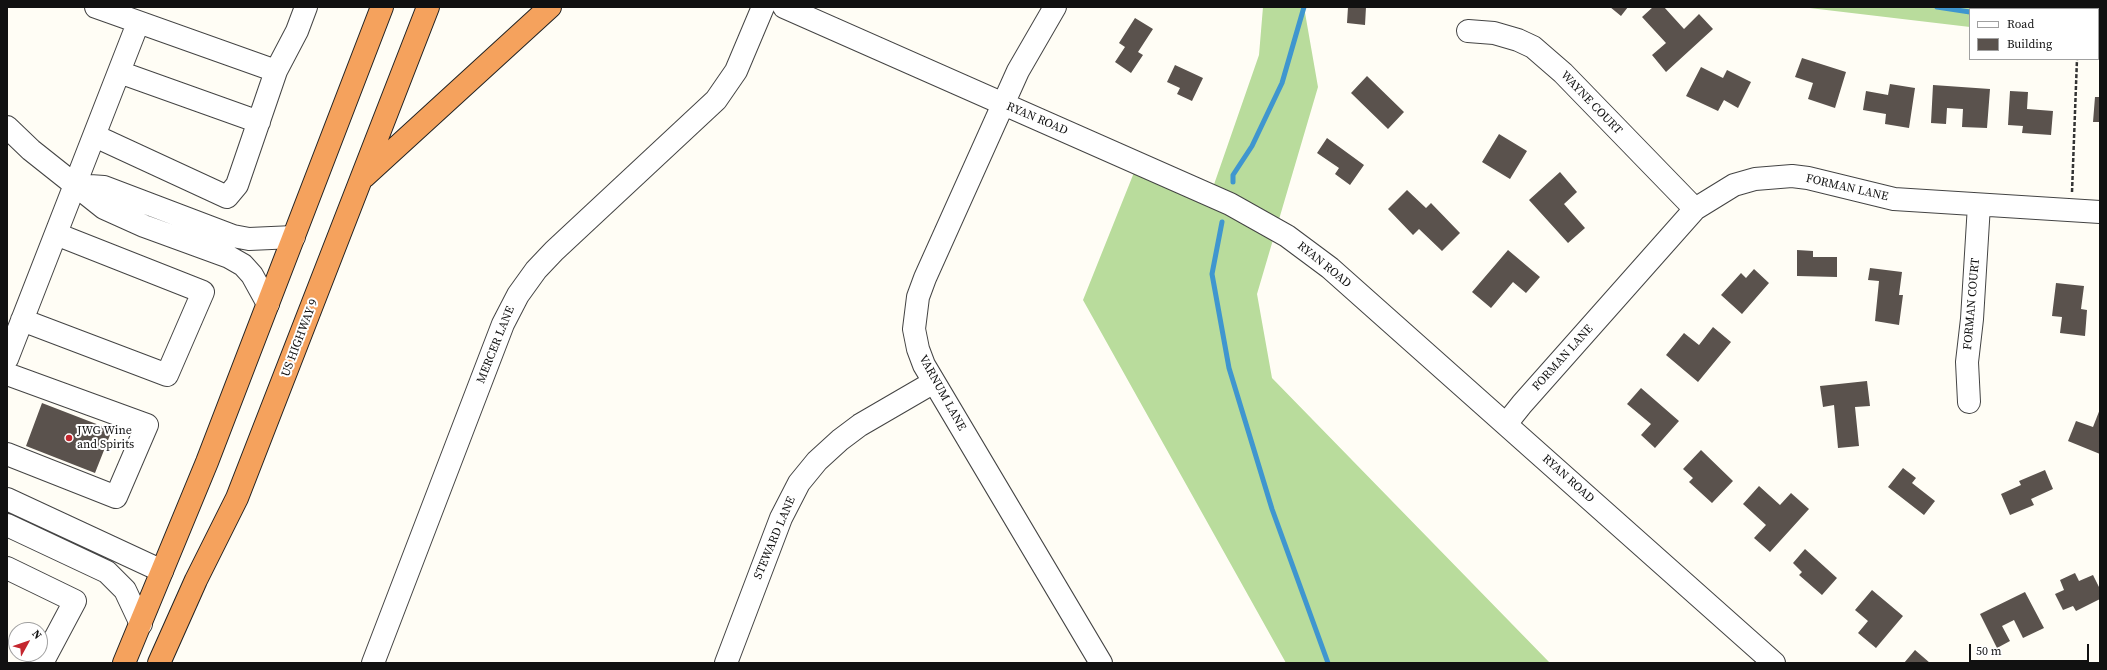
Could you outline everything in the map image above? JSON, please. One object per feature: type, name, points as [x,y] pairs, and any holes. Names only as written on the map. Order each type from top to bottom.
[{"type":"highway","points":[[124,663],[141,624],[268,304],[382,7]]},
{"type":"highway","name":"US HIGHWAY 9","points":[[159,663],[196,580],[237,498],[363,178],[428,7]]},
{"type":"highway","points":[[363,178],[550,7]]},
{"type":"street","points":[[96,7],[276,71]]},
{"type":"street","points":[[94,136],[226,197],[237,185],[276,71],[297,31],[306,7]]},
{"type":"street","name":"MERCER LANE","points":[[373,663],[503,324],[518,295],[536,270],[554,250],[716,100],[736,71],[763,7]]},
{"type":"street","name":"RYAN ROAD","points":[[784,7],[1230,204],[1287,236],[1330,268],[1774,663]]},
{"type":"street","name":"VARNUM LANE","points":[[1055,7],[1018,71],[918,297],[914,329],[924,365],[1101,663]]},
{"type":"street","points":[[7,359],[138,23]]},
{"type":"street","name":"WAYNE COURT","points":[[1468,31],[1494,33],[1518,40],[1533,47],[1562,73],[1695,210]]},
{"type":"street","points":[[119,72],[259,122]]},
{"type":"street","points":[[7,127],[104,208],[144,226],[229,257],[243,265],[252,275],[268,304]]},
{"type":"street","name":"FORMAN LANE","points":[[1506,424],[1522,404],[1695,210],[1734,185],[1755,178],[1775,176],[1808,178],[1894,199],[2100,212]]},
{"type":"street","points":[[75,185],[104,187],[233,236],[249,239],[294,237]]},
{"type":"street","name":"FORMAN COURT","points":[[1969,402],[1967,362],[1972,319],[1979,205]]},
{"type":"street","points":[[22,320],[167,375],[203,292],[56,234]]},
{"type":"street","points":[[7,374],[147,425],[116,497],[7,454]]},
{"type":"street","name":"STEWARD LANE","points":[[726,663],[781,518],[799,483],[817,461],[840,440],[860,425],[934,382]]},
{"type":"street","points":[[7,499],[162,571]]},
{"type":"street","points":[[7,525],[107,572],[125,590],[141,624]]},
{"type":"street","points":[[7,568],[75,601],[42,663]]},
{"type":"path","points":[[2071,211],[2077,60]]},
{"type":"green space","points":[[1263,7],[1304,7],[1318,87],[1257,294],[1272,378],[1550,663],[1286,663],[1083,300],[1137,165],[1210,196],[1259,55]]},
{"type":"green space","points":[[1801,7],[2100,7],[2100,42],[2099,8],[1969,8],[1969,27]]},
{"type":"building","points":[[1348,7],[1366,7],[1365,25],[1347,23]]},
{"type":"building","points":[[1610,7],[1628,7],[1621,16]]},
{"type":"building","points":[[1653,7],[1664,7],[1684,29],[1699,14],[1713,29],[1666,72],[1652,55],[1666,43],[1642,17]]},
{"type":"building","points":[[1135,18],[1153,29],[1138,52],[1143,55],[1131,73],[1115,62],[1125,47],[1119,43]]},
{"type":"building","points":[[1802,58],[1846,72],[1835,108],[1808,99],[1813,83],[1795,77]]},
{"type":"building","points":[[1175,65],[1203,78],[1192,101],[1177,94],[1180,88],[1167,82]]},
{"type":"building","points":[[1701,67],[1723,78],[1727,70],[1751,82],[1738,108],[1724,100],[1718,111],[1686,96]]},
{"type":"building","points":[[1367,76],[1404,112],[1388,129],[1351,93]]},
{"type":"building","points":[[1890,84],[1915,88],[1909,128],[1885,124],[1886,114],[1863,110],[1866,91],[1888,95]]},
{"type":"building","points":[[1933,85],[1990,89],[1987,128],[1962,127],[1963,109],[1947,108],[1946,124],[1931,123]]},
{"type":"building","points":[[2010,91],[2028,92],[2027,109],[2053,111],[2051,135],[2022,133],[2023,126],[2008,125]]},
{"type":"building","points":[[2095,97],[2100,97],[2100,122],[2093,122]]},
{"type":"building","points":[[1499,134],[1527,151],[1510,179],[1482,162]]},
{"type":"building","points":[[1327,138],[1364,165],[1350,185],[1335,174],[1339,168],[1317,153]]},
{"type":"building","points":[[1560,172],[1577,192],[1564,204],[1585,228],[1568,243],[1529,200]]},
{"type":"building","points":[[1407,190],[1426,208],[1431,203],[1460,233],[1442,251],[1419,229],[1413,235],[1388,209]]},
{"type":"building","points":[[1508,250],[1540,277],[1526,293],[1513,282],[1491,308],[1472,292]]},
{"type":"building","points":[[1797,250],[1813,251],[1813,257],[1837,257],[1837,277],[1797,276]]},
{"type":"building","points":[[1870,268],[1902,272],[1899,295],[1903,295],[1899,325],[1875,321],[1879,281],[1868,280]]},
{"type":"building","points":[[1754,269],[1769,283],[1742,314],[1721,295],[1741,273],[1746,278]]},
{"type":"building","points":[[2056,283],[2084,286],[2081,309],[2087,310],[2085,336],[2060,333],[2062,317],[2052,316]]},
{"type":"building","points":[[1713,327],[1731,342],[1698,382],[1666,355],[1684,333],[1699,345]]},
{"type":"building","points":[[1867,381],[1870,406],[1855,407],[1859,446],[1838,448],[1834,405],[1823,407],[1820,386]]},
{"type":"building","points":[[1641,388],[1679,421],[1655,448],[1641,435],[1651,424],[1627,404]]},
{"type":"building","name":"JWG Wine and Spirits","points":[[42,403],[112,430],[95,473],[26,446]]},
{"type":"building","points":[[2100,409],[2100,454],[2068,441],[2076,421],[2093,427]]},
{"type":"building","points":[[1701,450],[1733,481],[1712,503],[1689,482],[1693,478],[1683,469]]},
{"type":"building","points":[[1903,468],[1916,478],[1912,483],[1935,501],[1924,515],[1888,487]]},
{"type":"building","points":[[2045,470],[2053,489],[2031,499],[2034,505],[2010,515],[2001,494],[2021,485],[2019,481]]},
{"type":"building","points":[[1759,486],[1780,505],[1791,493],[1809,509],[1770,552],[1754,538],[1766,525],[1743,504]]},
{"type":"building","points":[[1805,549],[1837,578],[1822,595],[1799,575],[1802,572],[1793,563]]},
{"type":"building","points":[[2075,573],[2079,581],[2093,575],[2100,589],[2100,599],[2076,611],[2073,606],[2063,610],[2055,594],[2064,590],[2060,580]]},
{"type":"building","points":[[1872,590],[1903,616],[1876,648],[1858,633],[1868,621],[1855,610]]},
{"type":"building","points":[[2025,592],[2044,628],[2023,638],[2014,620],[2002,626],[2010,641],[1997,648],[1980,614]]},
{"type":"building","points":[[1915,650],[1930,663],[1904,663]]},
{"type":"waterway","points":[[1233,182],[1233,175],[1252,146],[1282,83],[1304,7]]},
{"type":"waterway","points":[[1937,7],[1969,12]]},
{"type":"waterway","points":[[1222,222],[1212,274],[1229,368],[1272,509],[1328,663]]},
{"type":"place","name":"JWG Wine and Spirits","points":[[69,438]]}]
